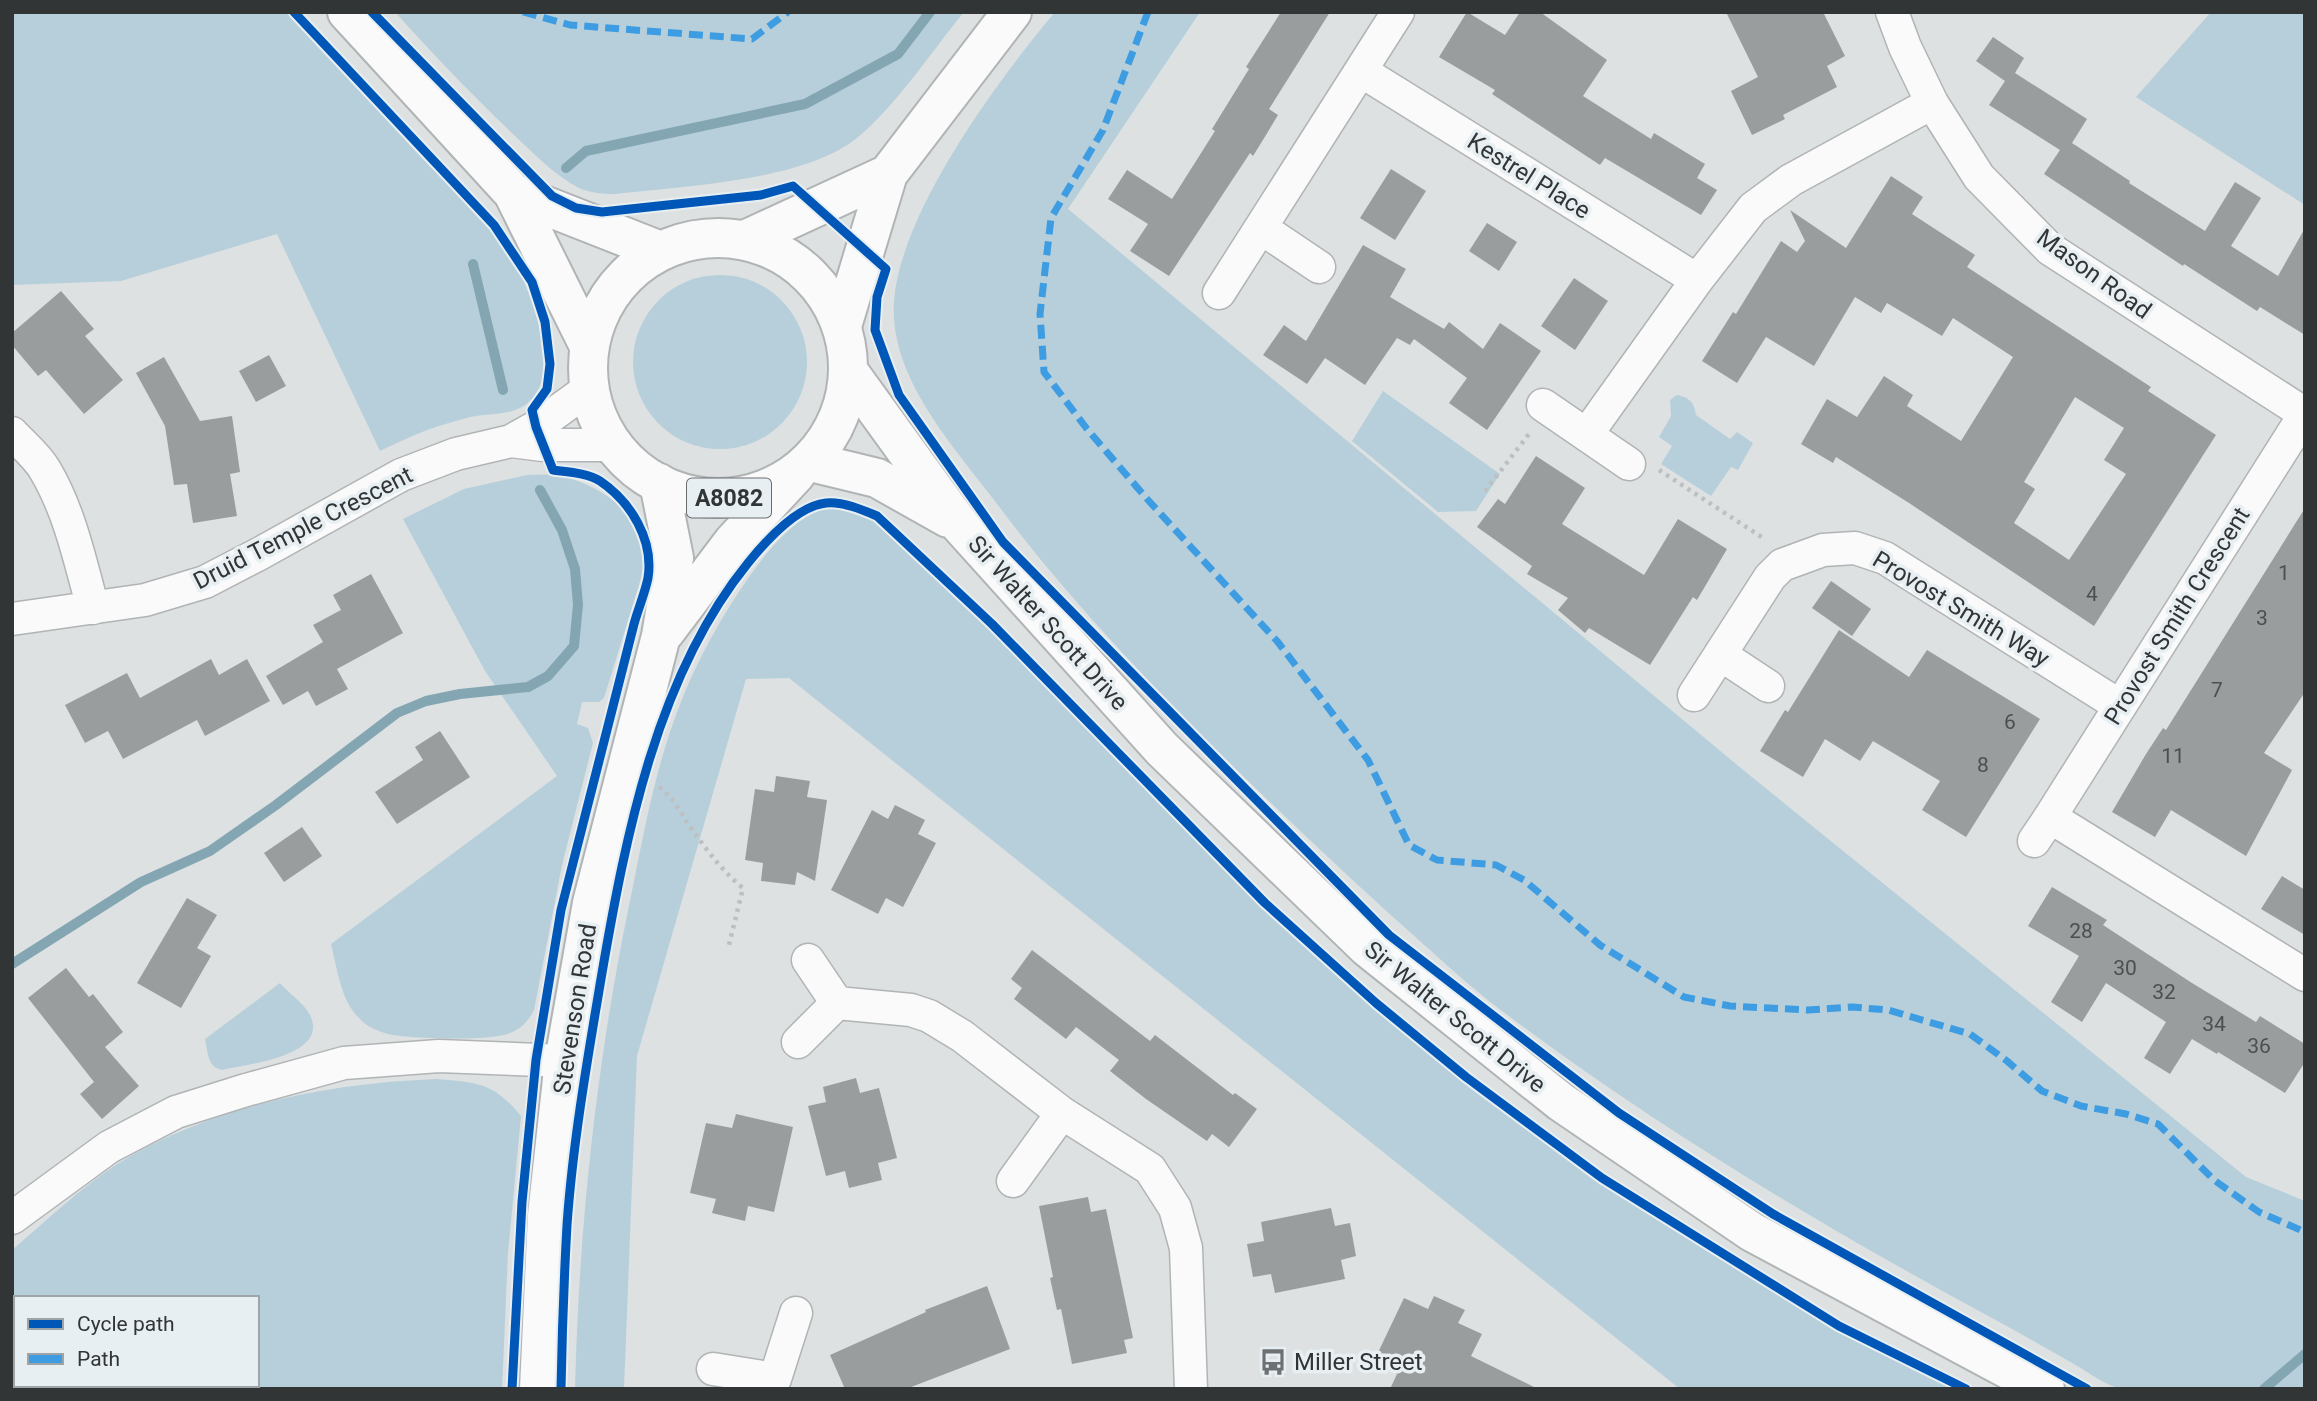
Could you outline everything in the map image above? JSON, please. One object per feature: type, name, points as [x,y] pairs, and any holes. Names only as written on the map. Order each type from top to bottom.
[{"type":"main road","name":"A8082","points":[[347,12],[513,193],[588,344]]},
{"type":"main road","points":[[842,326],[888,174],[1012,12]]},
{"type":"main road","points":[[747,239],[888,174]]},
{"type":"main road","name":"A8082","points":[[513,193],[658,250]]},
{"type":"main road","name":"A8082","points":[[702,237],[747,239],[771,248],[809,273],[842,326],[849,372],[846,396],[829,438],[804,468],[751,496],[705,499],[659,483],[610,445],[587,390],[588,344],[604,301],[621,278],[658,250],[702,237]]},
{"type":"main road","name":"Sir Walter Scott Drive","points":[[849,372],[959,524],[1162,749],[1368,948],[1561,1102],[1752,1232],[2045,1389]]},
{"type":"main road","name":"Sir Walter Scott Drive","points":[[804,468],[877,478],[959,524]]},
{"type":"main road","name":"Stevenson Road","points":[[661,636],[733,542],[804,468]]},
{"type":"main road","name":"Stevenson Road","points":[[539,1389],[547,1215],[564,1061],[592,903],[661,636],[674,558],[659,483]]},
{"type":"street","points":[[1219,293],[1398,12]]},
{"type":"street","name":"Mason Road","points":[[1892,12],[1905,47],[1932,103],[1979,177],[2050,248],[2305,414]]},
{"type":"street","name":"Kestrel Place","points":[[1361,71],[1698,280]]},
{"type":"street","points":[[1587,434],[1752,208],[1791,180],[1932,103]]},
{"type":"street","points":[[1261,228],[1319,267]]},
{"type":"street","name":"Druid Temple Crescent","points":[[511,442],[587,390]]},
{"type":"street","points":[[1545,406],[1629,464]]},
{"type":"street","name":"Provost Smith Crescent","points":[[2305,414],[2042,829],[2305,975]]},
{"type":"street","points":[[12,433],[43,467],[62,505],[93,608]]},
{"type":"street","name":"Druid Temple Crescent","points":[[12,619],[145,600],[205,582],[401,475],[456,454],[511,442],[610,445]]},
{"type":"street","name":"Provost Smith Way","points":[[1782,565],[1823,551],[1855,548],[1885,558],[2120,706]]},
{"type":"street","points":[[1695,695],[1770,577],[1782,565]]},
{"type":"street","points":[[1721,655],[1768,686]]},
{"type":"street","points":[[808,960],[837,1003]]},
{"type":"street","points":[[798,1042],[837,1003]]},
{"type":"street","points":[[837,1003],[911,1010],[929,1016],[962,1036],[1062,1113],[1150,1169],[1175,1208],[1186,1248],[1191,1389]]},
{"type":"street","points":[[12,1218],[109,1147],[176,1112],[258,1086],[344,1063],[439,1056],[564,1061]]},
{"type":"street","points":[[1013,1181],[1062,1113]]},
{"type":"street","points":[[713,1369],[778,1384],[796,1313]]},
{"type":"path","points":[[1485,491],[1545,406]]},
{"type":"path","points":[[1629,464],[1647,462],[1763,538],[1782,565]]},
{"type":"path","points":[[653,785],[667,794],[710,855],[727,875],[743,888],[728,949]]},
{"type":"shaded area","points":[[12,12],[298,12],[374,105],[489,227],[508,252],[533,305],[543,349],[543,370],[539,388],[530,401],[509,412],[470,417],[432,428],[380,451],[277,234],[121,281],[12,285]]},
{"type":"shaded area","points":[[395,12],[964,12],[886,110],[857,138],[834,152],[807,164],[775,173],[708,184],[616,194],[583,190],[552,170],[482,104]]},
{"type":"shaded area","points":[[1055,12],[1200,12],[1068,209],[1742,769],[2246,1177],[2305,1201],[2305,1389],[2138,1390],[2113,1386],[1862,1246],[1735,1170],[1549,1046],[1474,989],[1291,822],[1118,648],[1057,580],[934,420],[907,371],[898,345],[894,319],[897,282],[908,242],[927,200],[977,115]]},
{"type":"shaded area","points":[[2211,12],[2305,12],[2305,205],[2136,97]]},
{"type":"shaded area","points":[[720,275],[753,281],[782,300],[801,329],[807,362],[801,395],[782,424],[753,443],[720,449],[687,443],[658,424],[639,395],[633,362],[639,329],[658,300],[687,281]]},
{"type":"shaded area","points":[[1383,391],[1500,474],[1476,511],[1438,512],[1352,441]]},
{"type":"shaded area","points":[[1677,395],[1688,399],[1693,404],[1696,415],[1730,439],[1737,432],[1753,443],[1738,470],[1731,467],[1711,496],[1661,464],[1672,446],[1659,437],[1671,416],[1670,400]]},
{"type":"shaded area","points":[[527,475],[569,478],[601,492],[615,502],[637,527],[643,542],[644,559],[639,585],[604,698],[599,702],[582,702],[577,724],[588,728],[593,743],[562,865],[534,1010],[520,1028],[498,1036],[448,1038],[388,1034],[363,1022],[348,1003],[331,944],[557,776],[485,671],[403,519],[464,489]]},
{"type":"shaded area","points":[[836,504],[866,509],[892,525],[981,609],[1143,780],[1235,870],[1344,973],[1438,1052],[1618,1187],[1706,1244],[1838,1323],[1965,1389],[1680,1389],[789,678],[746,679],[637,1056],[624,1389],[575,1389],[581,1265],[599,1079],[631,896],[664,749],[695,669],[720,622],[749,577],[766,554],[797,523]]},
{"type":"shaded area","points":[[280,983],[310,1015],[313,1029],[308,1040],[298,1049],[267,1061],[222,1070],[213,1066],[205,1039]]},
{"type":"shaded area","points":[[436,1079],[474,1083],[502,1097],[521,1116],[508,1253],[502,1389],[12,1389],[12,1250],[113,1167],[164,1139],[239,1110],[317,1091]]},
{"type":"building","points":[[1281,12],[1330,12],[1269,109],[1278,115],[1266,135],[1253,156],[1250,153],[1169,276],[1130,251],[1148,224],[1108,199],[1127,170],[1172,199],[1215,131],[1212,129],[1249,69],[1246,67]]},
{"type":"building","points":[[1467,12],[1505,35],[1520,12],[1540,12],[1607,60],[1583,96],[1651,139],[1654,133],[1705,164],[1697,178],[1717,190],[1701,215],[1605,158],[1600,165],[1492,94],[1495,90],[1439,57]]},
{"type":"building","points":[[1726,12],[1823,12],[1845,56],[1827,66],[1837,87],[1783,115],[1785,119],[1752,135],[1731,91],[1758,77]]},
{"type":"building","points":[[1993,37],[2024,58],[2015,73],[2087,119],[2072,143],[2205,231],[2235,182],[2261,198],[2231,246],[2278,276],[2305,228],[2305,335],[2260,307],[2257,311],[2184,264],[2183,266],[2044,174],[2060,150],[1989,105],[2005,81],[1976,61]]},
{"type":"building","points":[[1391,169],[1426,191],[1395,240],[1360,218]]},
{"type":"building","points":[[1891,176],[1923,197],[1912,214],[1975,255],[1967,267],[2151,387],[2148,391],[2216,435],[2094,626],[1836,457],[1833,463],[1801,444],[1827,399],[1857,417],[1884,376],[1913,395],[1907,406],[1961,441],[2013,357],[1953,318],[1942,336],[1887,303],[1881,313],[1855,297],[1814,366],[1766,337],[1737,383],[1702,361],[1733,312],[1736,314],[1781,241],[1797,252],[1805,241],[1790,210],[1846,248]],"holes":[[[2075,397],[2124,428],[2104,460],[2126,474],[2069,560],[2014,523],[2035,489],[2024,482]]]},
{"type":"building","points":[[1487,223],[1517,242],[1499,271],[1469,251]]},
{"type":"building","points":[[1363,245],[1406,269],[1390,297],[1444,329],[1449,322],[1483,349],[1500,323],[1541,351],[1487,430],[1449,403],[1467,378],[1414,339],[1410,345],[1397,338],[1365,385],[1325,358],[1307,384],[1263,355],[1284,325],[1306,341]]},
{"type":"building","points":[[1574,278],[1608,301],[1575,350],[1541,326]]},
{"type":"building","points":[[61,291],[94,329],[85,336],[123,380],[84,414],[46,370],[38,376],[12,345],[12,333]]},
{"type":"building","points":[[269,355],[286,386],[256,402],[239,371]]},
{"type":"building","points":[[164,357],[200,421],[232,416],[240,472],[230,474],[237,516],[193,523],[187,484],[174,485],[165,426],[136,373]]},
{"type":"building","points":[[1536,456],[1585,488],[1562,524],[1644,575],[1678,519],[1727,549],[1697,600],[1693,597],[1650,665],[1589,628],[1585,633],[1558,610],[1568,598],[1527,574],[1532,566],[1477,527],[1498,499],[1505,504]]},
{"type":"building","points":[[2305,508],[2305,692],[2264,753],[2292,770],[2246,856],[2171,810],[2155,837],[2112,812],[2146,754],[2163,728],[2166,730]]},
{"type":"building","points":[[371,574],[403,633],[337,669],[348,689],[316,706],[308,691],[283,705],[266,676],[323,642],[313,625],[341,610],[333,595]]},
{"type":"building","points":[[1831,581],[1871,609],[1852,636],[1812,608]]},
{"type":"building","points":[[1839,630],[1909,677],[1927,650],[2040,719],[1966,837],[1922,810],[1940,781],[1873,741],[1860,761],[1825,739],[1803,777],[1760,751],[1785,710],[1788,712]]},
{"type":"building","points":[[211,659],[219,675],[247,659],[270,701],[205,736],[197,720],[123,759],[108,731],[85,743],[65,705],[127,673],[140,698]]},
{"type":"building","points":[[440,731],[470,777],[397,824],[375,792],[423,760],[415,747]]},
{"type":"building","points":[[776,776],[810,781],[807,797],[827,800],[815,881],[797,872],[795,885],[761,881],[763,863],[745,860],[755,789],[774,792]]},
{"type":"building","points":[[895,805],[925,820],[918,834],[936,843],[903,907],[886,898],[878,914],[831,890],[872,810],[888,819]]},
{"type":"building","points":[[302,827],[322,856],[284,882],[264,853]]},
{"type":"building","points":[[2282,876],[2305,890],[2305,935],[2261,909]]},
{"type":"building","points":[[2052,887],[2107,920],[2103,925],[2192,983],[2256,1022],[2260,1016],[2305,1044],[2305,1062],[2285,1093],[2192,1039],[2170,1074],[2144,1058],[2166,1022],[2106,983],[2082,1022],[2051,1002],[2079,956],[2028,926]]},
{"type":"building","points":[[187,898],[217,915],[197,948],[211,956],[181,1008],[137,983]]},
{"type":"building","points":[[1032,950],[1150,1041],[1155,1035],[1233,1095],[1235,1093],[1257,1109],[1229,1147],[1212,1134],[1207,1141],[1110,1071],[1119,1060],[1076,1027],[1066,1039],[1014,999],[1022,988],[1011,979]]},
{"type":"building","points":[[66,968],[89,997],[93,994],[123,1032],[105,1047],[139,1086],[102,1119],[80,1094],[94,1082],[28,998]]},
{"type":"building","points":[[856,1078],[860,1093],[879,1088],[897,1158],[878,1163],[882,1180],[849,1188],[845,1171],[826,1176],[808,1106],[826,1102],[823,1087]]},
{"type":"building","points":[[736,1114],[793,1127],[774,1212],[748,1206],[745,1221],[712,1213],[716,1199],[690,1193],[706,1123],[732,1128]]},
{"type":"building","points":[[1088,1197],[1091,1212],[1106,1209],[1133,1338],[1124,1340],[1127,1353],[1072,1364],[1061,1309],[1057,1310],[1050,1278],[1053,1277],[1039,1206]]},
{"type":"building","points":[[1331,1208],[1335,1226],[1350,1223],[1356,1256],[1341,1260],[1345,1279],[1275,1293],[1271,1274],[1253,1277],[1247,1244],[1264,1241],[1261,1222]]},
{"type":"building","points":[[987,1286],[1010,1349],[906,1389],[845,1389],[830,1355],[926,1312],[925,1310]]},
{"type":"building","points":[[1434,1296],[1465,1310],[1458,1323],[1482,1334],[1471,1356],[1538,1389],[1390,1389],[1397,1374],[1373,1363],[1404,1298],[1428,1309]]},
{"type":"waterway","points":[[566,168],[586,151],[805,104],[898,54],[930,12]]},
{"type":"waterway","points":[[473,264],[503,390]]},
{"type":"waterway","points":[[12,964],[141,882],[210,851],[276,805],[397,713],[426,701],[460,694],[528,687],[548,676],[574,646],[578,605],[575,569],[562,530],[540,490]]},
{"type":"waterway","points":[[2264,1389],[2305,1354]]},
{"type":"marked path","points":[[523,12],[570,25],[752,39],[788,12]]},
{"type":"marked path","points":[[1148,12],[1103,130],[1051,218],[1040,314],[1044,372],[1087,429],[1148,500],[1277,641],[1368,760],[1409,845],[1437,860],[1496,865],[1524,880],[1600,945],[1684,997],[1730,1006],[1888,1010],[1970,1034],[2042,1091],[2081,1106],[2126,1114],[2158,1124],[2214,1180],[2259,1212],[2305,1232]]},
{"type":"cycle path","points":[[294,12],[494,225],[532,282],[545,322],[550,364],[547,389],[532,410],[553,470],[590,476],[611,490],[638,523],[647,550],[647,584],[634,624],[561,910],[536,1060],[522,1202],[512,1389]]},
{"type":"cycle path","points":[[372,12],[552,196],[576,208],[602,212],[761,195],[793,186],[886,269],[877,297],[875,330],[899,395],[1003,542],[1389,935],[1619,1113],[1773,1214],[2087,1389]]},
{"type":"cycle path","points":[[561,1389],[567,1225],[577,1130],[611,920],[650,758],[668,705],[690,655],[717,607],[748,563],[773,536],[804,511],[826,503],[852,506],[877,516],[992,624],[1265,903],[1376,1003],[1466,1077],[1602,1178],[1839,1326],[1966,1389]]},
{"type":"place","name":"Miller Street","points":[[1273,1362]]}]
